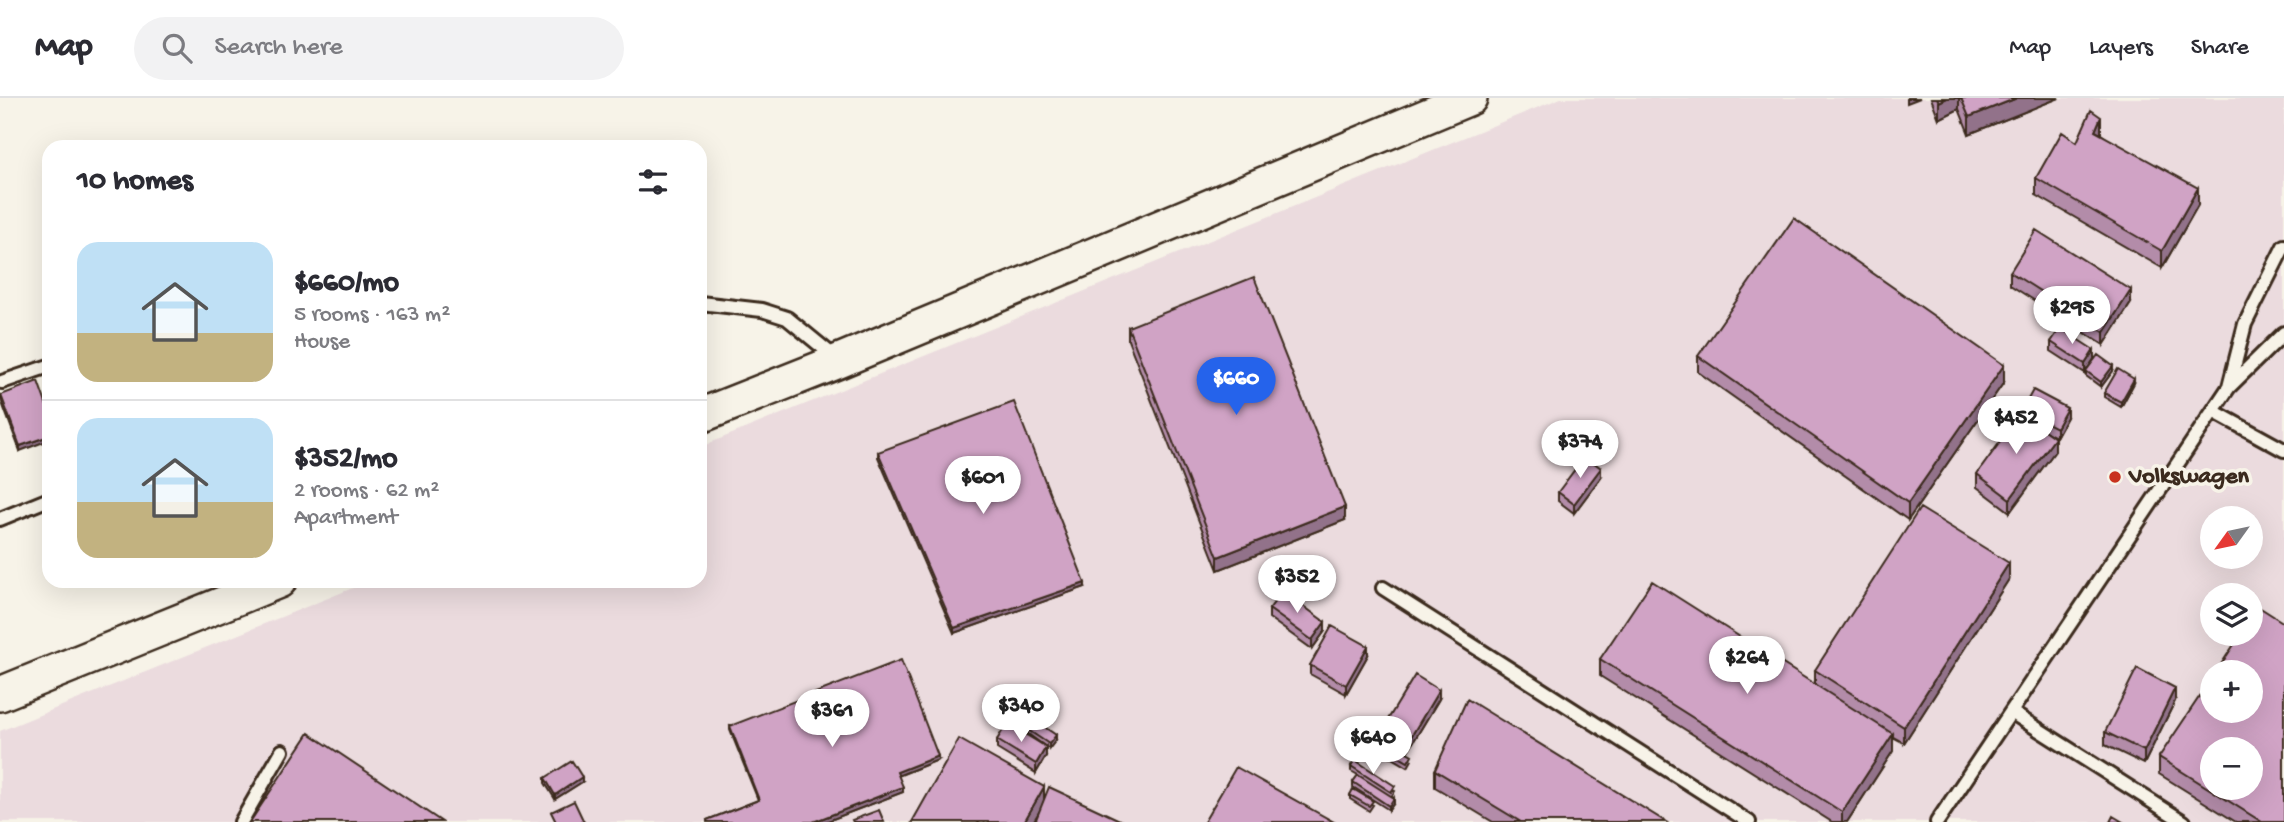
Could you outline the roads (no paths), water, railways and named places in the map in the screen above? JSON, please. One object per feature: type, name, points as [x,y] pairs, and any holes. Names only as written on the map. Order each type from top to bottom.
[{"type":"main road","points":[[707,413],[839,361],[1470,98]]},
{"type":"main road","points":[[0,694],[262,588]]},
{"type":"lane","points":[[2229,387],[2245,324],[2284,246]]},
{"type":"lane","points":[[707,304],[762,310],[787,318],[839,361]]},
{"type":"lane","points":[[1937,822],[2229,387],[2284,332]]},
{"type":"lane","points":[[2,382],[42,368]]},
{"type":"lane","points":[[2213,411],[2284,450]]},
{"type":"lane","points":[[0,519],[42,502]]},
{"type":"lane","points":[[1382,588],[1749,822]]},
{"type":"lane","points":[[2011,712],[2184,822]]},
{"type":"lane","points":[[241,822],[282,751]]},
{"type":"place","name":"Volkswagen","points":[[2115,477]]}]
